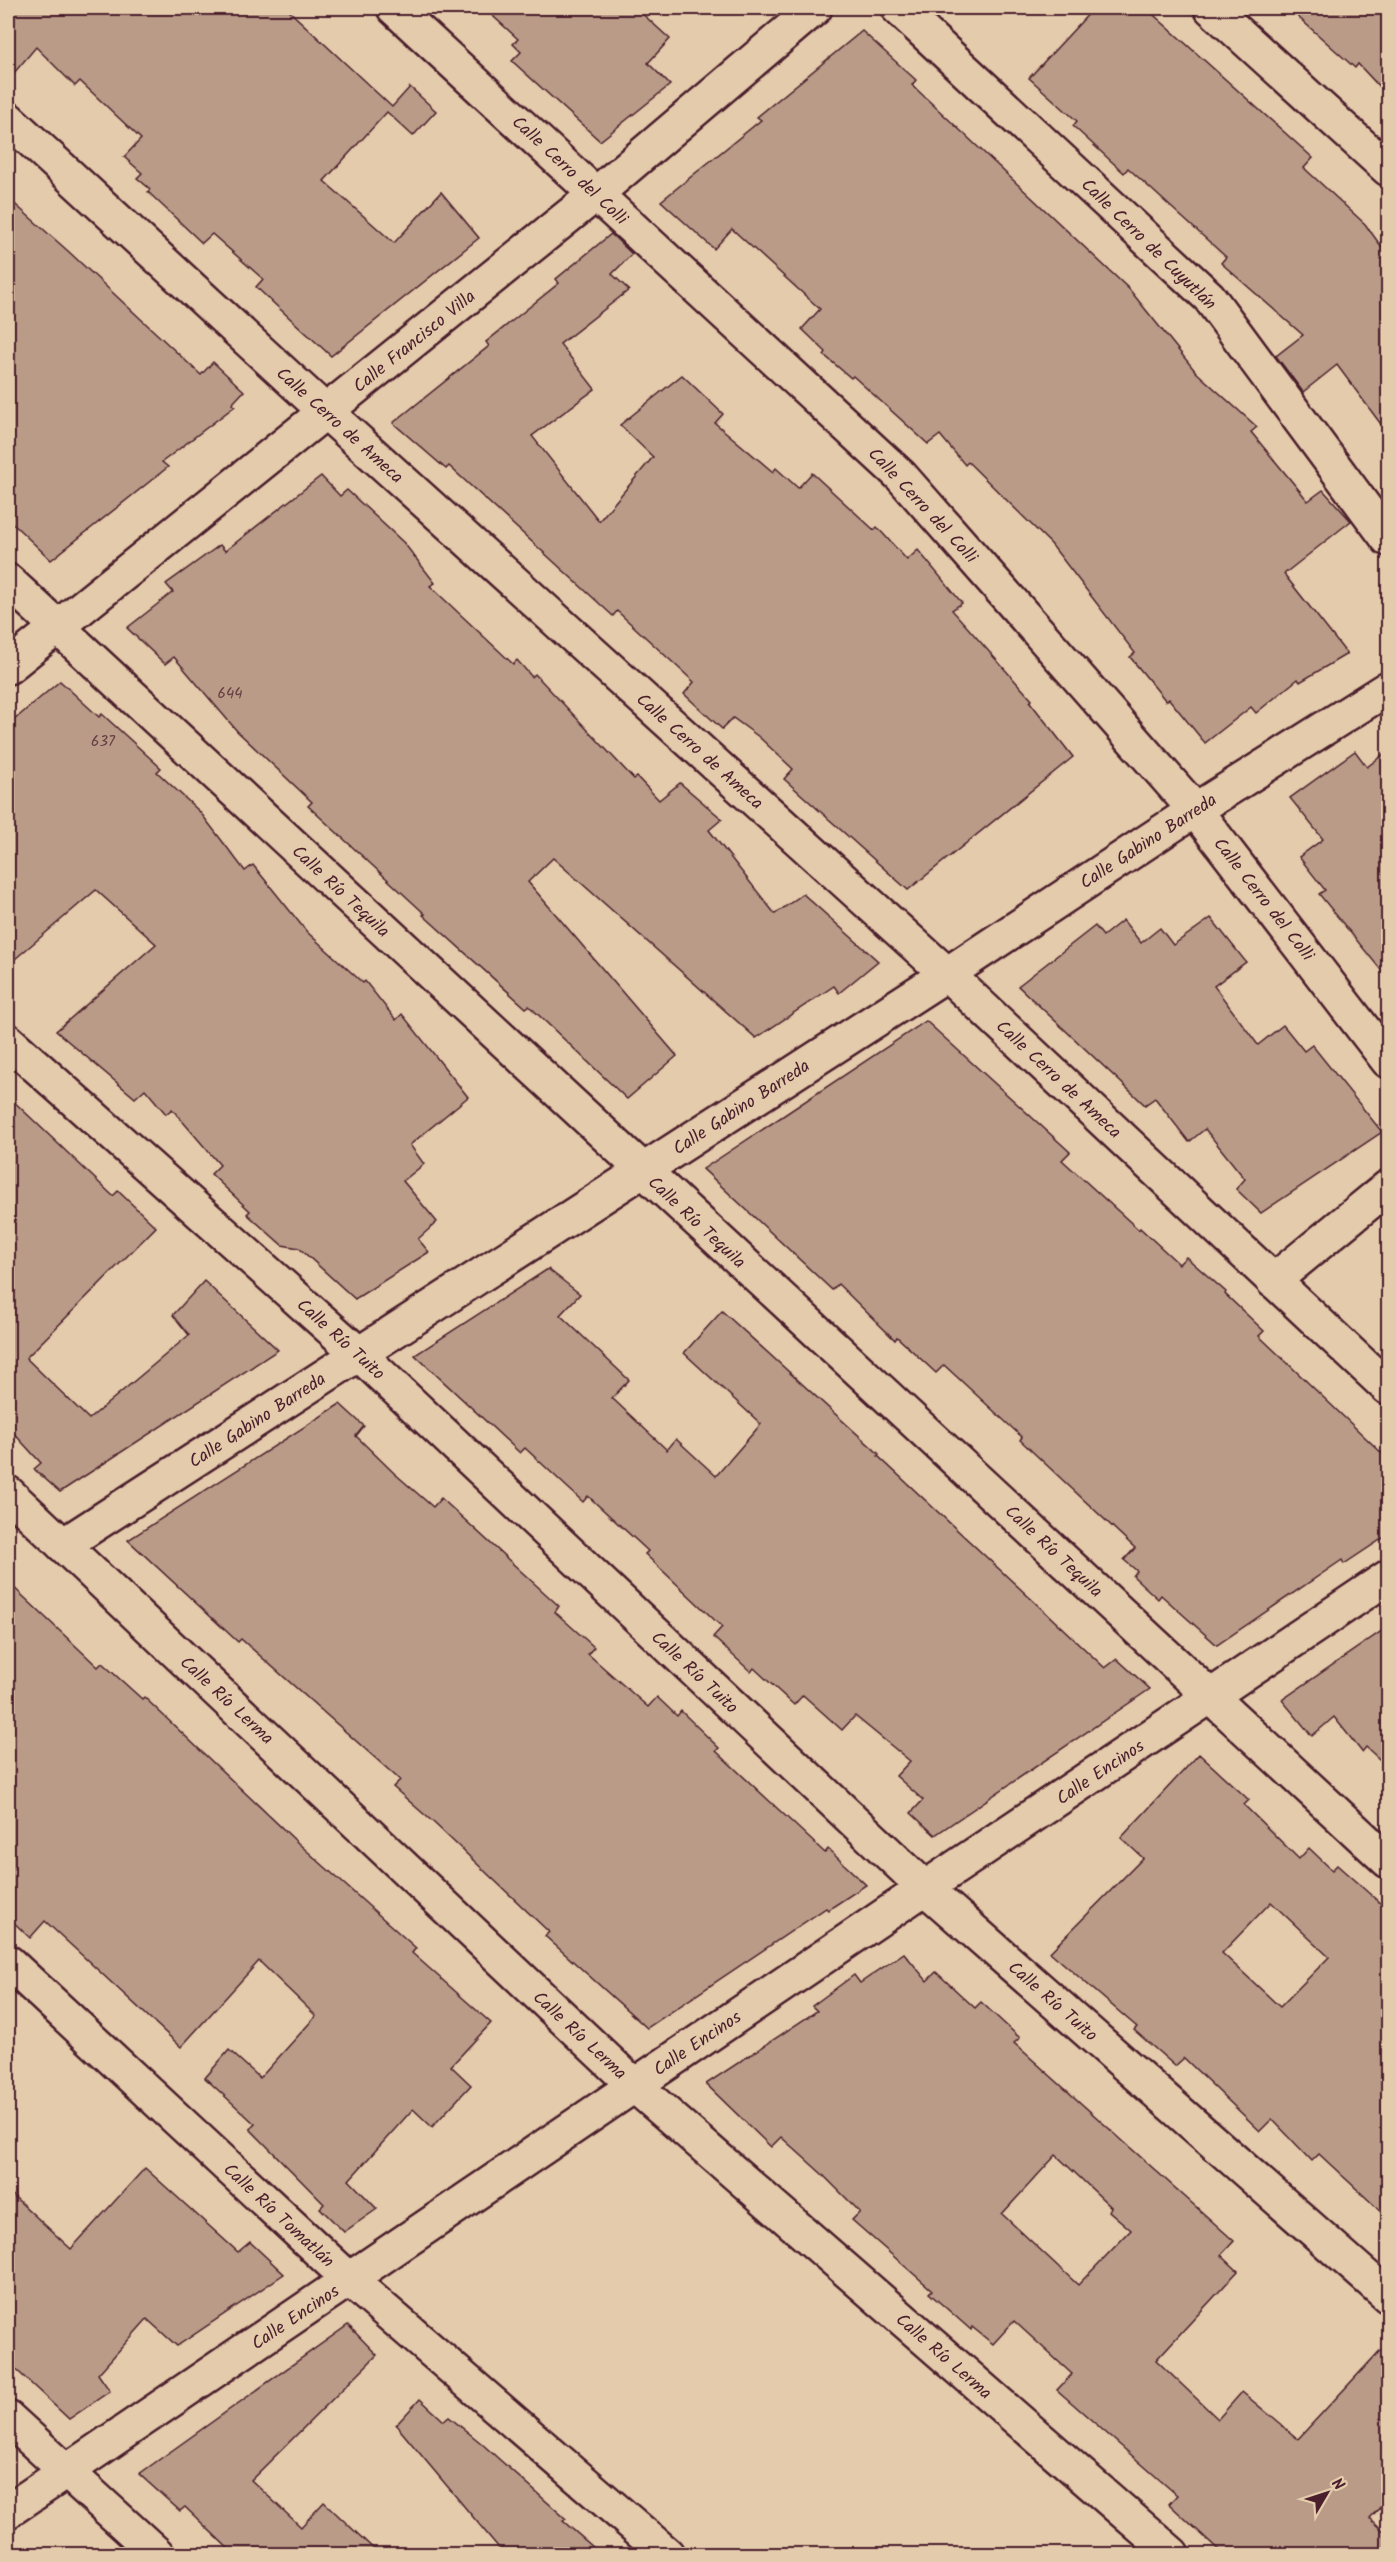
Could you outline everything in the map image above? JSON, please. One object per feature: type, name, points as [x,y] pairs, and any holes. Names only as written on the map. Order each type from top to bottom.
[{"type":"street","name":"Calle Cerro del Colli","points":[[394,8],[901,476],[1195,810],[1389,1061]]},
{"type":"street","name":"Calle Francisco Villa","points":[[8,667],[596,194],[814,8]]},
{"type":"street","name":"Calle Cerro de Cuyutlán","points":[[898,8],[1209,297],[1389,539]]},
{"type":"street","points":[[1211,8],[1389,169]]},
{"type":"street","name":"Calle Cerro de Ameca","points":[[8,119],[326,412],[947,974],[1389,1388]]},
{"type":"street","name":"Calle Río Tequila","points":[[8,581],[1389,1861]]},
{"type":"street","name":"Calle Gabino Barreda","points":[[63,1545],[947,974],[1195,810],[1389,688]]},
{"type":"street","name":"Calle Río Tuito","points":[[8,1041],[359,1354],[925,1888],[1389,2296]]},
{"type":"street","points":[[1273,1281],[1389,1186]]},
{"type":"street","name":"Calle Río Lerma","points":[[8,1493],[634,2086],[1172,2554]]},
{"type":"street","name":"Calle Encinos","points":[[8,2511],[925,1888],[1389,1577]]},
{"type":"street","name":"Calle Río Tomatlán","points":[[8,1962],[350,2280],[667,2554]]},
{"type":"street","points":[[8,2418],[157,2554]]},
{"type":"building","points":[[8,8],[286,8],[392,107],[410,87],[436,111],[413,136],[387,112],[324,181],[394,243],[441,192],[479,238],[331,356],[256,287],[263,279],[212,234],[202,243],[148,192],[150,189],[137,178],[142,173],[124,157],[141,139],[80,81],[75,86],[36,47],[8,80]]},
{"type":"building","points":[[484,8],[636,8],[670,39],[648,63],[670,85],[600,141],[512,61],[521,52],[513,44],[518,39]]},
{"type":"building","points":[[1094,8],[1146,8],[1313,158],[1304,168],[1365,224],[1389,257],[1389,435],[1337,365],[1303,392],[1276,356],[1303,335],[1221,263],[1226,257],[1128,168],[1124,173],[1073,126],[1077,121],[1029,78]]},
{"type":"building","points":[[1288,8],[1389,8],[1389,97],[1358,64],[1355,68]]},
{"type":"building","points":[[862,31],[916,80],[912,85],[1129,289],[1196,372],[1257,427],[1251,432],[1308,501],[1323,490],[1351,521],[1284,574],[1347,654],[1300,682],[1298,679],[1256,713],[1251,707],[1205,743],[1130,657],[1135,653],[1051,544],[968,462],[965,465],[940,435],[928,444],[853,376],[851,378],[824,355],[826,352],[802,329],[820,309],[732,229],[714,249],[661,201],[761,120],[757,117]]},
{"type":"building","points":[[8,198],[201,375],[213,362],[244,391],[232,404],[235,406],[162,462],[168,467],[51,560],[8,519]]},
{"type":"building","points":[[611,234],[632,254],[612,274],[629,290],[560,344],[595,389],[532,436],[599,521],[653,457],[620,425],[682,375],[723,414],[715,423],[773,472],[776,468],[798,488],[812,473],[874,530],[877,527],[907,560],[918,550],[962,603],[952,610],[1032,700],[1030,702],[1073,757],[908,890],[784,779],[793,769],[759,737],[733,718],[722,729],[684,694],[694,682],[617,611],[613,616],[449,466],[446,469],[393,423],[489,346],[486,342],[559,283],[556,279]]},
{"type":"building","points":[[321,476],[340,496],[347,490],[404,543],[435,583],[430,586],[513,664],[517,660],[532,677],[535,674],[634,779],[637,777],[659,800],[680,783],[722,819],[709,830],[775,914],[803,894],[878,961],[839,993],[834,986],[756,1038],[553,858],[528,882],[677,1056],[627,1099],[529,1006],[526,1008],[423,915],[425,914],[308,806],[312,802],[237,731],[174,657],[165,664],[127,628],[173,592],[166,584],[220,545],[225,551]]},
{"type":"building","points":[[60,681],[99,717],[102,714],[161,768],[157,772],[200,812],[245,871],[253,865],[307,932],[363,983],[365,981],[396,1020],[402,1014],[468,1097],[410,1145],[424,1164],[403,1181],[437,1222],[418,1239],[429,1252],[355,1299],[299,1248],[282,1245],[247,1214],[250,1211],[211,1174],[220,1165],[172,1109],[166,1114],[145,1089],[135,1098],[56,1031],[156,944],[96,890],[8,965],[8,725]]},
{"type":"building","points":[[1389,750],[1389,980],[1319,894],[1325,890],[1299,857],[1323,839],[1290,798],[1355,751],[1367,767]]},
{"type":"building","points":[[1211,918],[1246,962],[1214,986],[1258,1045],[1283,1025],[1304,1051],[1312,1045],[1382,1132],[1261,1213],[1236,1189],[1245,1179],[1205,1129],[1189,1142],[1155,1098],[1145,1105],[1018,986],[1095,926],[1103,936],[1123,920],[1141,943],[1160,928],[1173,945]]},
{"type":"building","points":[[926,1021],[1070,1152],[1062,1160],[1139,1230],[1140,1228],[1179,1264],[1186,1257],[1226,1292],[1225,1294],[1264,1331],[1259,1336],[1389,1460],[1389,1534],[1344,1564],[1342,1560],[1217,1645],[1161,1595],[1158,1599],[1133,1576],[1137,1571],[1124,1560],[1135,1548],[1020,1440],[1022,1437],[944,1365],[936,1373],[897,1337],[895,1340],[838,1284],[832,1290],[703,1169]]},
{"type":"building","points":[[8,1096],[113,1196],[118,1191],[156,1227],[26,1358],[89,1419],[189,1335],[173,1315],[204,1281],[278,1350],[60,1492],[34,1469],[41,1463],[8,1427]]},
{"type":"building","points":[[548,1269],[580,1294],[560,1315],[629,1380],[612,1398],[667,1450],[676,1439],[716,1476],[761,1424],[684,1353],[722,1311],[879,1454],[878,1456],[1105,1668],[1117,1659],[1150,1689],[935,1835],[911,1813],[923,1800],[896,1776],[910,1761],[855,1716],[842,1730],[803,1695],[794,1705],[754,1668],[751,1672],[713,1637],[722,1627],[645,1554],[648,1551],[588,1496],[583,1502],[525,1448],[520,1453],[415,1355]]},
{"type":"building","points":[[340,1404],[364,1426],[356,1436],[394,1473],[433,1507],[441,1498],[559,1606],[555,1612],[594,1647],[588,1654],[648,1707],[657,1697],[677,1716],[681,1711],[719,1748],[716,1751],[825,1853],[828,1849],[866,1885],[828,1910],[826,1908],[647,2028],[545,1936],[549,1932],[393,1787],[400,1780],[241,1639],[238,1642],[128,1540]]},
{"type":"building","points":[[8,1582],[98,1667],[102,1663],[142,1699],[144,1697],[298,1843],[416,1948],[412,1953],[491,2023],[451,2066],[471,2085],[432,2127],[413,2109],[349,2180],[377,2209],[344,2232],[320,2208],[324,2204],[250,2129],[255,2124],[205,2078],[229,2050],[260,2078],[316,2016],[259,1961],[181,2047],[45,1921],[30,1938],[8,1917]]},
{"type":"building","points":[[1389,1626],[1389,1768],[1366,1747],[1362,1752],[1334,1717],[1312,1736],[1282,1700]]},
{"type":"building","points":[[1199,1754],[1249,1800],[1244,1805],[1299,1859],[1309,1848],[1332,1870],[1337,1865],[1389,1911],[1389,2219],[1319,2154],[1312,2161],[1272,2119],[1260,2131],[1184,2058],[1175,2066],[1134,2030],[1137,2027],[1050,1952],[1143,1858],[1121,1838]],"holes":[[[1271,1902],[1329,1957],[1280,2007],[1222,1953]]]},
{"type":"building","points":[[904,1953],[927,1981],[936,1972],[975,2008],[981,2002],[1020,2038],[1014,2043],[1234,2241],[1221,2255],[1238,2271],[1156,2360],[1218,2419],[1242,2392],[1298,2439],[1389,2341],[1389,2498],[1370,2518],[1389,2536],[1389,2554],[1223,2554],[1169,2504],[1177,2495],[1057,2390],[1072,2374],[1014,2321],[993,2344],[972,2327],[971,2330],[929,2293],[932,2290],[852,2220],[860,2212],[822,2174],[781,2137],[771,2147],[706,2084],[817,2011],[812,2006],[854,1975],[860,1983]],"holes":[[[1056,2155],[1111,2207],[1109,2211],[1131,2230],[1078,2285],[1002,2214]]]},
{"type":"building","points":[[145,2168],[238,2252],[250,2242],[284,2274],[177,2346],[147,2319],[98,2374],[110,2391],[69,2419],[8,2362],[8,2191],[71,2249]]},
{"type":"building","points":[[348,2325],[377,2355],[251,2480],[301,2527],[324,2502],[379,2554],[234,2554],[185,2507],[180,2511],[139,2474]]},
{"type":"building","points":[[420,2399],[444,2421],[449,2417],[481,2443],[566,2519],[563,2521],[601,2554],[504,2554],[396,2425]]}]
